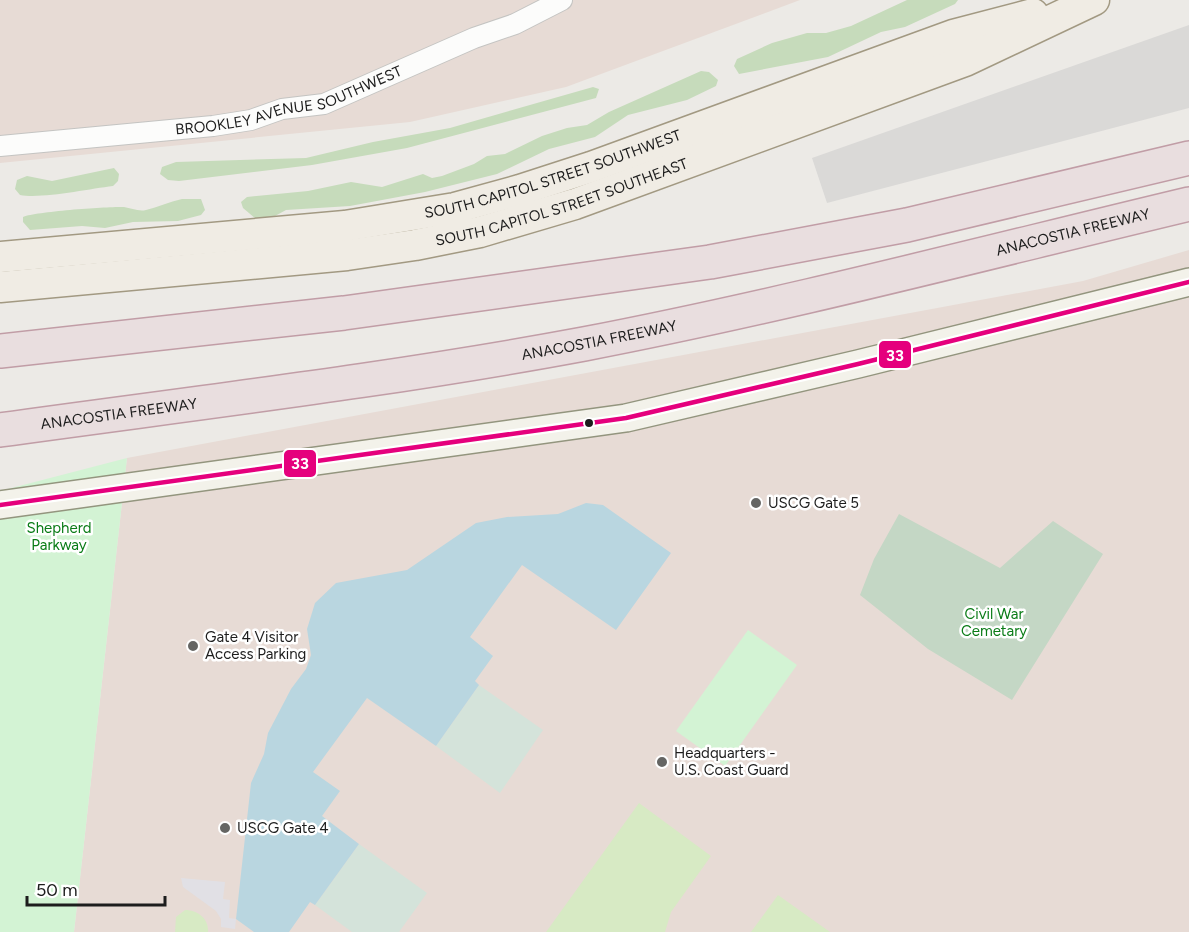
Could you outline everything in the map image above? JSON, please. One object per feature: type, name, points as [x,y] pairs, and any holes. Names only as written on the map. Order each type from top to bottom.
[{"type":"highway","points":[[0,351],[344,313],[632,273],[841,238],[973,210],[1189,158]]},
{"type":"highway","name":"ANACOSTIA FREEWAY","points":[[0,430],[444,368],[584,344],[719,316],[1189,204]]},
{"type":"highway","points":[[0,337],[340,298],[442,298]]},
{"type":"main road","name":"SOUTH CAPITOL STREET SOUTHWEST","points":[[0,257],[345,226],[454,208],[591,167],[953,35],[1086,0]]},
{"type":"main road","name":"SOUTH CAPITOL STREET SOUTHEAST","points":[[0,287],[347,255],[416,246],[509,224],[575,204],[965,61],[1094,0]]},
{"type":"main road","points":[[0,505],[626,418],[1189,282]]},
{"type":"street","name":"BROOKLEY AVENUE SOUTHWEST","points":[[0,146],[213,126],[251,120],[282,110],[324,104],[474,38],[515,24],[562,0]]},
{"type":"shaded area","points":[[0,0],[800,0],[566,87],[410,122],[0,163]]},
{"type":"shaded area","points":[[1189,25],[1189,108],[827,203],[812,158]]},
{"type":"shaded area","points":[[1189,250],[1189,932],[74,932],[127,458],[1083,281]]},
{"type":"shaded area","points":[[479,685],[543,730],[500,793],[436,746]]},
{"type":"shaded area","points":[[359,844],[427,893],[399,932],[352,932],[315,905]]},
{"type":"shaded area","points":[[181,878],[225,882],[223,899],[230,900],[229,918],[236,919],[235,929],[221,927],[221,919],[216,911],[183,887]]},
{"type":"green space","points":[[907,0],[958,0],[955,4],[905,27],[881,32],[828,57],[739,74],[734,66],[737,59],[772,43],[807,33],[826,33],[851,26]]},
{"type":"green space","points":[[701,71],[709,72],[718,80],[716,86],[687,100],[628,115],[595,137],[549,149],[497,174],[425,192],[350,206],[286,210],[275,216],[256,219],[243,208],[241,202],[247,197],[308,191],[351,182],[382,187],[423,174],[432,178],[442,176],[474,164],[487,156],[505,154],[542,136],[567,128],[587,125],[609,112]]},
{"type":"green space","points":[[593,87],[599,89],[596,98],[407,148],[312,165],[179,181],[168,180],[160,174],[162,167],[176,162],[306,158],[373,142],[450,128]]},
{"type":"green space","points":[[114,168],[119,174],[118,181],[113,186],[40,196],[20,195],[15,189],[17,180],[27,176],[52,181]]},
{"type":"green space","points":[[182,199],[201,199],[205,210],[201,215],[178,221],[133,222],[105,228],[82,226],[30,230],[23,222],[23,217],[40,213],[116,207],[143,210]]},
{"type":"green space","name":"Shepherd Parkway","points":[[127,458],[74,932],[0,932],[0,491]]},
{"type":"green space","name":"Civil War Cemetary","points":[[899,514],[1000,568],[1053,521],[1103,554],[1012,700],[928,649],[860,595],[874,559]]},
{"type":"green space","points":[[748,630],[797,665],[725,766],[676,731]]},
{"type":"green space","points":[[639,803],[711,856],[671,912],[665,932],[546,932]]},
{"type":"green space","points":[[778,895],[830,932],[751,932]]},
{"type":"green space","points":[[185,910],[202,916],[207,923],[208,932],[175,932],[176,917]]},
{"type":"water","points":[[586,503],[603,505],[671,553],[616,630],[522,565],[470,637],[493,656],[475,681],[479,685],[436,746],[367,698],[313,772],[340,791],[322,816],[359,844],[315,905],[310,902],[289,932],[254,932],[236,919],[251,783],[264,754],[268,733],[291,689],[306,669],[311,655],[307,629],[315,603],[336,583],[407,570],[476,523],[507,517],[558,514]]},
{"type":"transit line","name":"33","points":[[0,505],[626,418],[858,364],[1189,282]]},
{"type":"place","name":"USCG Gate 5","points":[[756,503]]},
{"type":"place","name":"Gate 4 Visitor Access Parking","points":[[193,646]]},
{"type":"place","name":"Headquarters - U.S. Coast Guard","points":[[662,762]]},
{"type":"place","name":"USCG Gate 4","points":[[225,828]]}]
